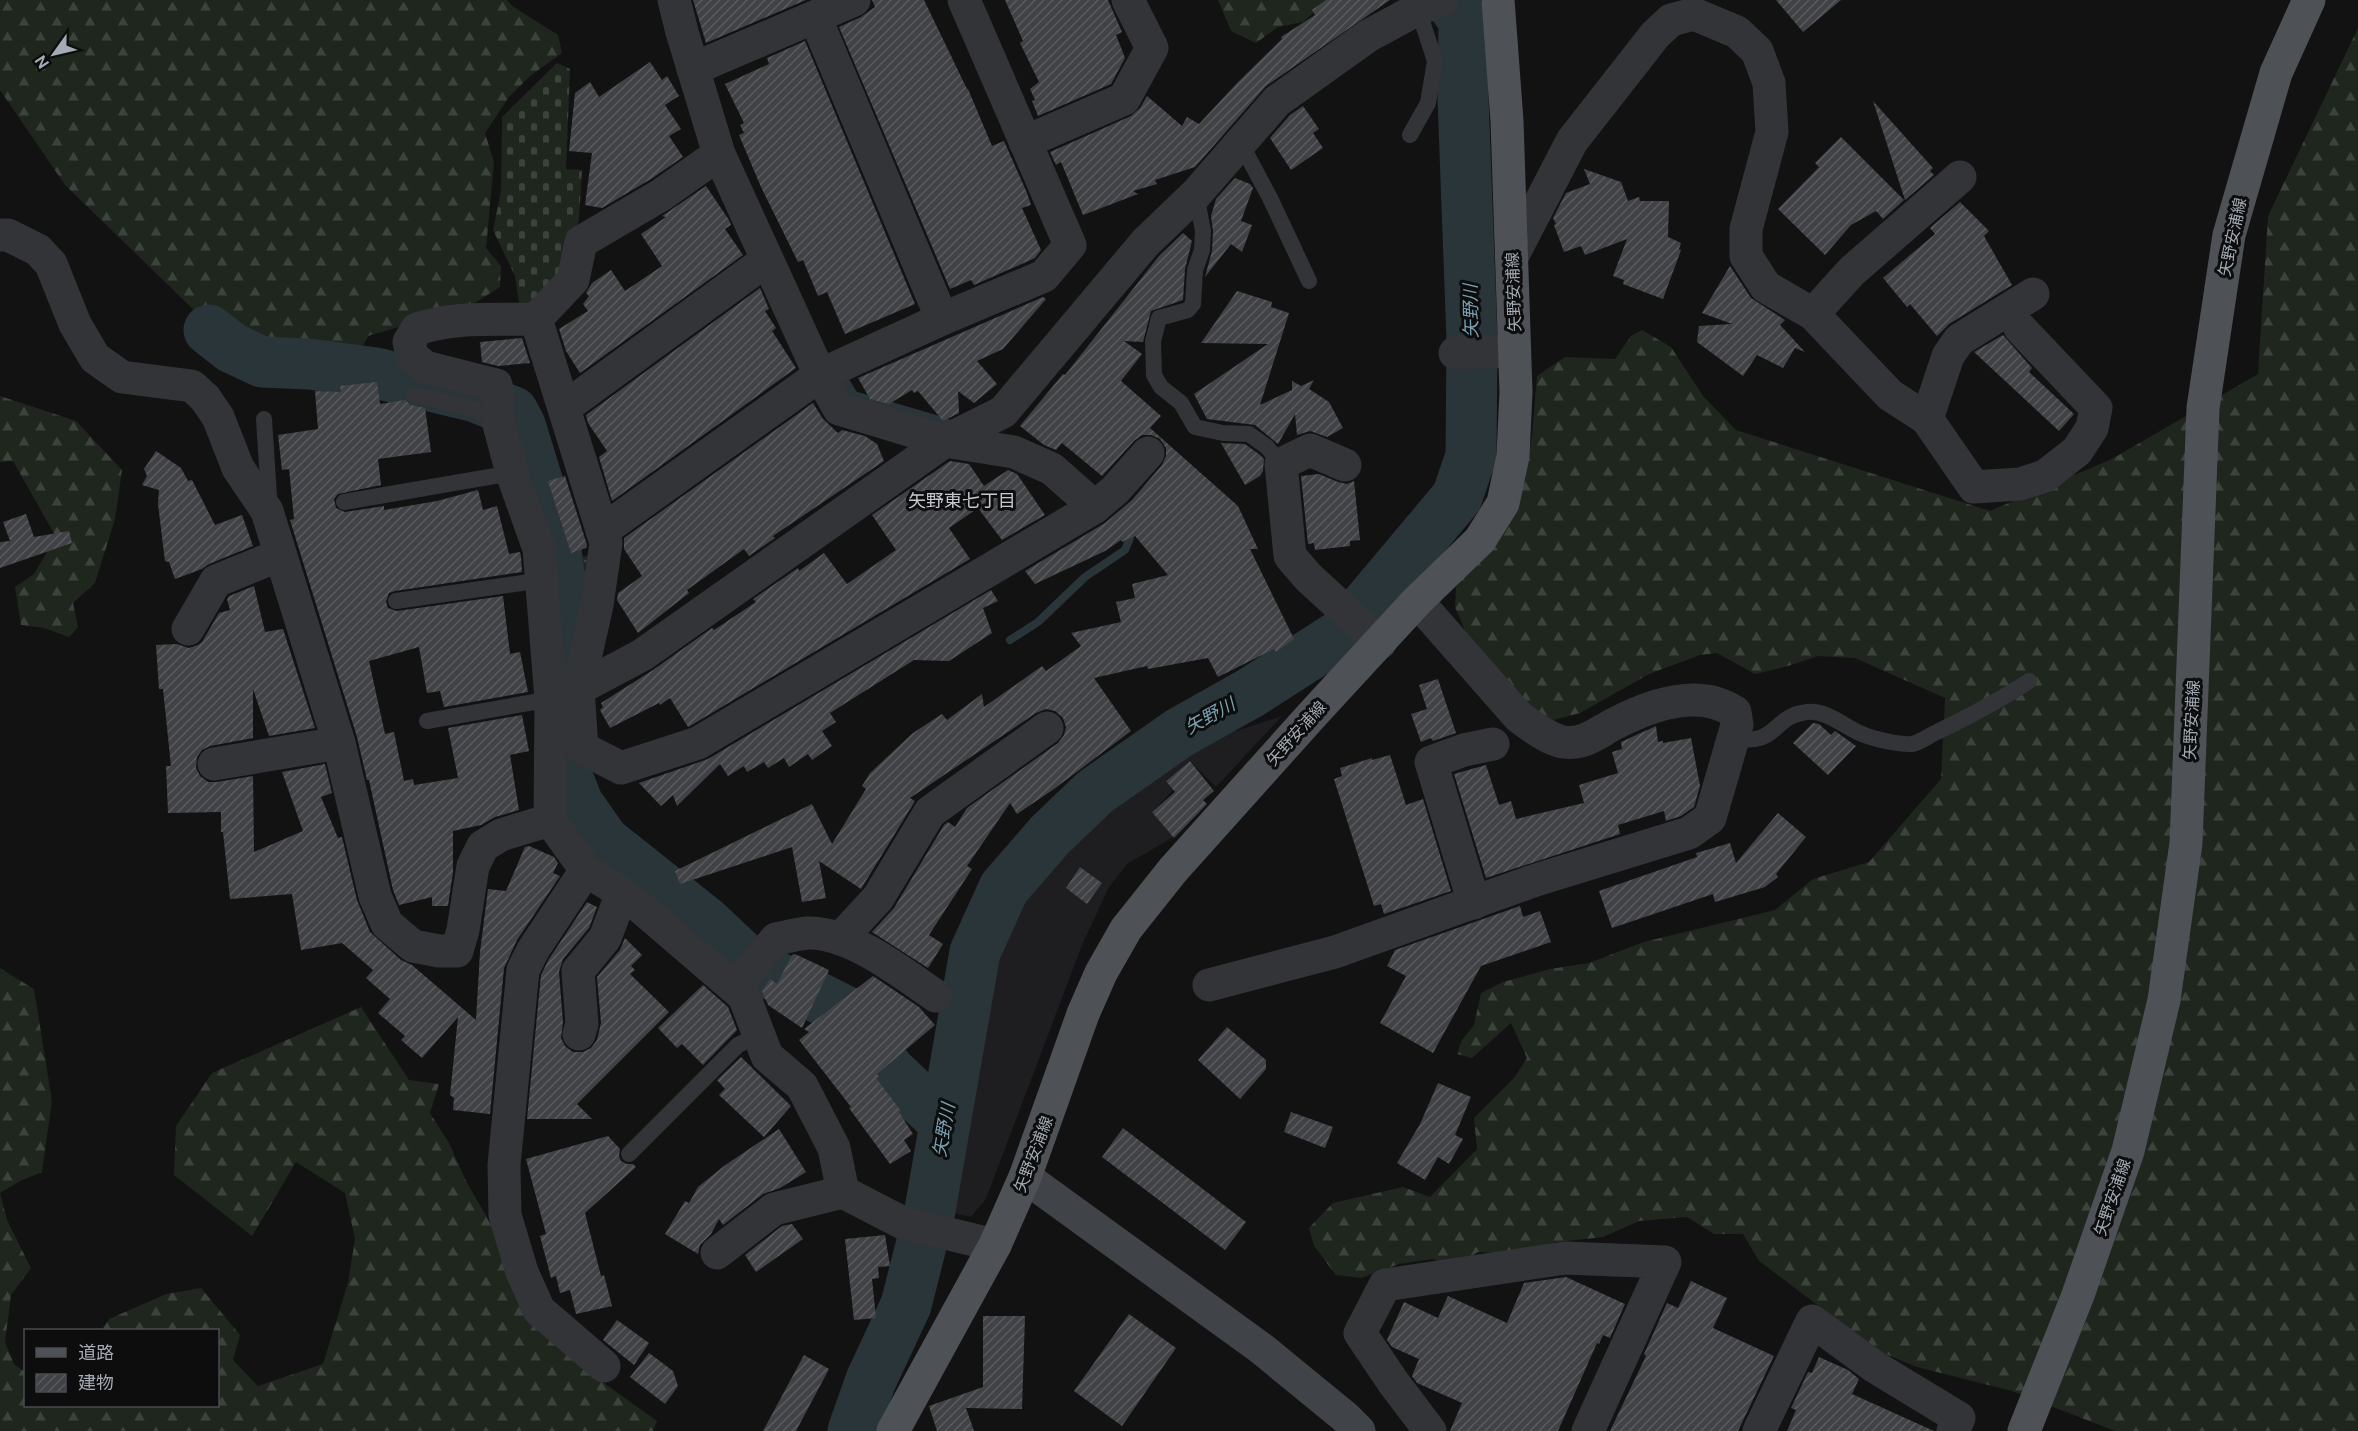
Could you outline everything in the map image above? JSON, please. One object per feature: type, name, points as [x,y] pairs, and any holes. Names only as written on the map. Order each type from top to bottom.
[{"type":"main road","name":"矢野安浦線","points":[[893,1431],[996,1245],[1025,1177],[1083,1014],[1101,974],[1126,929],[1173,870],[1312,715],[1480,540],[1503,503],[1513,456],[1516,392],[1507,121],[1498,0]]},
{"type":"main road","name":"矢野安浦線","points":[[2024,1431],[2078,1295],[2128,1151],[2164,1000],[2186,843],[2203,408],[2229,235],[2276,73],[2308,0]]},
{"type":"street","points":[[674,0],[719,154],[820,375],[839,409],[945,441],[1014,452],[1052,469],[1105,499]]},
{"type":"street","points":[[693,69],[854,0]]},
{"type":"street","points":[[602,531],[820,375],[942,319],[1044,276],[1070,245],[964,0]]},
{"type":"street","points":[[1025,142],[1124,99],[1152,48],[1128,0]]},
{"type":"street","points":[[565,694],[642,655],[945,441],[1003,412],[1145,243],[1196,194],[1277,101],[1368,36],[1430,5]]},
{"type":"street","points":[[1512,257],[1572,141],[1655,34],[1671,20],[1694,14],[1737,32],[1757,51],[1769,83],[1772,132],[1746,228],[1746,256],[1766,287],[1813,314],[1890,395],[1927,418],[1974,487],[2020,484],[2046,476],[2077,451],[2092,428],[2096,408],[2020,328]]},
{"type":"street","points":[[815,17],[942,319]]},
{"type":"street","points":[[719,154],[661,195],[580,242],[573,280],[536,319],[456,319],[417,329],[409,342],[412,356],[425,367],[496,385],[498,407],[513,473],[539,549],[565,694],[582,748],[621,768],[698,743],[1105,499],[1148,453]]},
{"type":"street","points":[[1813,314],[1852,271],[1960,177]]},
{"type":"street","points":[[0,235],[8,235],[38,250],[51,264],[75,324],[95,358],[122,377],[192,386],[205,398],[218,417],[238,468],[267,511],[339,743],[375,897],[387,924],[413,946],[439,951],[457,951],[463,930],[473,866],[483,846],[501,835],[550,820]]},
{"type":"street","points":[[564,408],[767,260]]},
{"type":"street","points":[[1927,418],[1948,356],[1959,340],[2033,294]]},
{"type":"street","points":[[536,319],[606,543],[597,605],[565,694],[550,820],[586,870],[622,893],[744,996],[766,1056],[802,1086],[834,1148],[843,1192]]},
{"type":"street","points":[[1455,353],[1514,351]]},
{"type":"street","points":[[1345,465],[1310,450],[1281,464],[1290,556],[1300,569],[1380,643]]},
{"type":"street","points":[[188,629],[216,581],[280,555]]},
{"type":"street","points":[[1209,985],[1335,952],[1536,880],[1689,833],[1710,818],[1737,725],[1735,712],[1711,700],[1692,698],[1645,710],[1613,724],[1596,736],[1581,741],[1562,742],[1532,727],[1519,717],[1418,602]]},
{"type":"street","points":[[840,939],[878,898],[930,812],[1047,729]]},
{"type":"street","points":[[214,764],[339,743]]},
{"type":"street","points":[[1474,903],[1431,762],[1464,750],[1492,744]]},
{"type":"street","points":[[586,870],[533,950],[523,970],[504,1165],[505,1215],[522,1272],[539,1310],[604,1366]]},
{"type":"street","points":[[579,1034],[582,1024],[578,971],[605,938],[622,893]]},
{"type":"street","points":[[735,987],[776,939],[809,933],[840,939],[888,964],[936,996]]},
{"type":"street","points":[[1025,1177],[1262,1349],[1359,1431]]},
{"type":"street","points":[[717,1254],[774,1209],[843,1192],[903,1223],[996,1245]]},
{"type":"street","points":[[1430,1431],[1360,1333],[1385,1285],[1565,1258],[1665,1262],[1588,1431]]},
{"type":"street","points":[[1759,1431],[1812,1321],[1875,1367],[1959,1418],[1953,1431]]},
{"type":"lane","points":[[1410,135],[1428,103],[1435,61],[1430,5]]},
{"type":"lane","points":[[1240,142],[1270,198],[1309,281]]},
{"type":"lane","points":[[1196,194],[1203,231],[1202,250],[1195,270],[1193,304],[1188,310],[1159,318],[1153,341],[1154,375],[1161,387],[1181,403],[1195,427],[1223,433],[1249,434],[1267,447],[1281,464]]},
{"type":"lane","points":[[414,395],[452,403],[498,407]]},
{"type":"lane","points":[[264,419],[269,496],[267,511]]},
{"type":"lane","points":[[344,502],[513,473]]},
{"type":"lane","points":[[396,601],[543,580]]},
{"type":"lane","points":[[1733,738],[1749,741],[1763,739],[1774,732],[1778,724],[1805,712],[1818,712],[1861,734],[1913,744],[1993,705],[2029,681]]},
{"type":"lane","points":[[427,721],[565,694]]},
{"type":"lane","points":[[629,1154],[738,1046],[758,1035]]},
{"type":"shaded area","points":[[1282,716],[1216,787],[1190,761],[1166,780],[1173,790],[1152,812],[1177,835],[1127,864],[1109,887],[1082,945],[986,1199],[971,1217],[948,1212],[997,947],[1038,877],[1072,838],[1208,740]]},
{"type":"green space","points":[[0,0],[507,0],[512,6],[558,35],[562,53],[530,76],[509,97],[485,133],[494,162],[486,248],[501,266],[500,287],[470,306],[368,336],[355,358],[346,362],[331,363],[318,381],[299,380],[280,370],[262,376],[65,185],[0,90]]},
{"type":"green space","points":[[1218,0],[1328,0],[1303,22],[1278,27],[1256,43],[1231,31]]},
{"type":"green space","points":[[2358,28],[2358,1431],[2115,1431],[2012,1391],[1917,1367],[1878,1351],[1759,1261],[1743,1234],[1714,1234],[1687,1217],[1639,1221],[1603,1237],[1558,1242],[1505,1253],[1478,1252],[1454,1266],[1432,1259],[1399,1264],[1361,1278],[1336,1275],[1314,1246],[1309,1228],[1333,1203],[1403,1187],[1430,1197],[1477,1149],[1474,1118],[1514,1078],[1527,1058],[1511,1023],[1472,1058],[1457,1054],[1462,1040],[1474,1025],[1481,993],[1503,982],[1550,969],[1589,963],[1644,942],[1775,910],[1813,879],[1869,862],[1941,779],[1945,698],[1855,658],[1818,656],[1755,674],[1717,653],[1700,655],[1649,674],[1580,713],[1553,720],[1530,708],[1472,647],[1455,607],[1456,587],[1488,548],[1526,468],[1532,436],[1537,376],[1565,357],[1615,359],[1631,336],[1642,330],[1671,347],[1703,396],[1736,430],[1990,511],[2112,459],[2258,374],[2268,216]]},
{"type":"green space","points":[[557,63],[570,69],[566,169],[582,170],[579,219],[576,235],[555,294],[520,309],[515,276],[493,230],[501,191],[502,117]]},
{"type":"green space","points":[[0,396],[76,421],[122,470],[115,519],[95,583],[73,603],[78,627],[69,637],[44,628],[21,625],[15,587],[34,574],[56,537],[13,461],[0,462]]},
{"type":"green space","points":[[593,555],[575,656],[563,560]]},
{"type":"green space","points":[[0,968],[34,989],[52,1101],[42,1172],[0,1193]]},
{"type":"green space","points":[[361,1007],[409,1080],[439,1084],[430,1113],[449,1143],[466,1181],[493,1228],[590,1373],[657,1421],[653,1431],[0,1431],[0,1193],[7,1220],[31,1268],[11,1295],[5,1342],[14,1364],[24,1371],[24,1407],[219,1407],[219,1329],[103,1329],[109,1319],[166,1294],[201,1288],[240,1335],[233,1360],[258,1386],[323,1364],[348,1283],[355,1239],[345,1193],[296,1162],[252,1236],[174,1175],[176,1126],[212,1073]]},
{"type":"building","points":[[693,0],[806,0],[706,43]]},
{"type":"building","points":[[872,0],[924,0],[968,89],[992,146],[1004,141],[1027,193],[1031,205],[1022,208],[1041,250],[1035,258],[974,285],[971,280],[950,289],[839,27],[861,17],[875,7]]},
{"type":"building","points":[[1005,0],[1108,0],[1122,32],[1116,35],[1125,58],[1111,84],[1038,116],[1030,89],[1039,82],[1020,43],[1023,41]]},
{"type":"building","points":[[1326,0],[1390,0],[1266,86],[1195,167],[1155,180],[1157,184],[1133,191],[1138,194],[1083,215],[1061,162],[1056,165],[1050,152],[1131,116],[1140,108],[1147,96],[1182,126],[1187,117],[1199,124],[1282,39],[1281,37],[1315,15],[1312,10]]},
{"type":"building","points":[[1776,0],[1841,0],[1803,32]]},
{"type":"building","points":[[805,41],[915,304],[845,334],[827,292],[818,296],[803,260],[798,262],[761,187],[739,135],[744,133],[740,125],[744,123],[725,84],[769,64],[767,58]]},
{"type":"building","points":[[650,62],[662,80],[667,76],[679,96],[665,105],[681,129],[669,136],[683,157],[602,208],[585,205],[592,153],[569,151],[575,93],[590,82],[599,97]]},
{"type":"building","points":[[1873,101],[1933,168],[1930,171],[1934,175],[1905,200]]},
{"type":"building","points":[[1303,106],[1319,129],[1313,133],[1323,148],[1291,170],[1270,138],[1290,115]]},
{"type":"building","points":[[1841,137],[1904,200],[1883,219],[1876,211],[1851,225],[1825,255],[1778,209],[1819,167],[1815,163]]},
{"type":"building","points":[[1584,169],[1621,182],[1628,201],[1639,197],[1640,201],[1669,201],[1668,237],[1681,243],[1679,249],[1681,250],[1663,299],[1623,284],[1624,280],[1613,276],[1627,239],[1585,255],[1581,246],[1564,252],[1553,218],[1566,193],[1590,184]]},
{"type":"building","points":[[1235,178],[1250,184],[1253,188],[1241,221],[1252,225],[1242,252],[1231,244],[1205,277],[1212,251],[1211,216],[1216,199]]},
{"type":"building","points":[[706,186],[729,220],[731,225],[725,229],[743,255],[580,373],[566,351],[559,329],[588,311],[583,304],[589,296],[586,293],[592,283],[611,270],[625,291],[662,266],[641,234],[666,217],[662,216]]},
{"type":"building","points":[[1960,202],[1989,231],[1984,236],[2012,285],[1949,324],[1937,336],[1910,304],[1907,307],[1883,278],[1935,234],[1930,228]]},
{"type":"building","points":[[1183,233],[1192,241],[1185,269],[1183,300],[1151,311],[1143,342],[1124,341],[1142,354],[1121,381],[1161,416],[1150,428],[1238,506],[1258,549],[1250,549],[1294,639],[1276,652],[1274,649],[1218,677],[1208,658],[1148,669],[1147,666],[1094,678],[1131,731],[1017,814],[1010,803],[967,866],[972,869],[929,935],[943,944],[928,968],[872,932],[894,908],[944,825],[948,822],[955,827],[967,808],[1058,743],[1066,727],[1063,718],[1055,711],[1046,709],[1036,713],[910,798],[915,801],[861,889],[819,861],[826,898],[802,902],[792,847],[680,884],[675,871],[812,804],[832,844],[866,789],[862,786],[870,773],[913,733],[942,714],[947,720],[982,694],[984,707],[1042,666],[1046,671],[1081,646],[1071,633],[1121,622],[1116,602],[1135,598],[1132,584],[1168,575],[1135,536],[1122,542],[1121,540],[1105,551],[1035,584],[1025,571],[1105,523],[1132,500],[1162,465],[1166,456],[1166,448],[1160,439],[1151,435],[1142,435],[1102,476],[1062,443],[1056,450],[1044,445],[1020,426],[1063,374],[1065,375],[1159,256]]},
{"type":"building","points":[[1730,266],[1751,298],[1785,320],[1780,325],[1805,352],[1795,348],[1783,368],[1757,355],[1743,376],[1697,342],[1699,326],[1732,324],[1702,313]]},
{"type":"building","points":[[760,288],[769,309],[765,311],[776,328],[772,331],[796,368],[612,501],[599,457],[607,451],[588,423],[586,415]]},
{"type":"building","points":[[1237,291],[1272,302],[1271,307],[1289,313],[1260,405],[1292,390],[1292,381],[1301,386],[1314,380],[1309,389],[1329,402],[1343,428],[1327,437],[1310,431],[1297,435],[1295,414],[1278,444],[1255,425],[1207,419],[1194,394],[1268,344],[1201,343]]},
{"type":"building","points":[[1043,297],[1046,299],[1003,349],[977,361],[997,384],[974,403],[958,391],[959,413],[943,421],[918,391],[914,393],[912,390],[889,404],[870,399],[858,378]]},
{"type":"building","points":[[2003,335],[2032,368],[2029,372],[2074,414],[2059,431],[1974,352]]},
{"type":"building","points":[[522,338],[530,363],[498,366],[482,362],[480,342]]},
{"type":"building","points":[[377,382],[380,404],[405,400],[411,405],[425,408],[431,452],[378,459],[381,485],[338,494],[334,499],[336,508],[345,512],[384,506],[384,510],[437,501],[478,490],[483,510],[497,506],[509,554],[520,552],[521,557],[522,572],[395,591],[389,593],[386,602],[388,608],[397,611],[503,596],[510,654],[520,652],[528,692],[444,707],[440,691],[427,693],[419,647],[369,661],[385,734],[394,732],[404,781],[413,779],[414,785],[458,778],[448,728],[522,715],[529,751],[510,755],[519,810],[495,817],[481,825],[453,831],[453,872],[448,906],[432,906],[432,897],[399,905],[393,890],[369,780],[367,780],[357,737],[290,520],[294,519],[289,469],[282,470],[278,435],[318,429],[315,391],[341,392],[340,386]]},
{"type":"building","points":[[813,403],[823,419],[838,433],[842,430],[865,436],[877,444],[884,461],[773,536],[775,538],[749,556],[744,549],[687,590],[689,593],[638,633],[617,600],[618,593],[642,576],[624,549],[624,538]]},
{"type":"building","points":[[1221,443],[1245,444],[1260,455],[1264,459],[1260,476],[1245,485]]},
{"type":"building","points":[[156,451],[181,468],[188,481],[192,480],[215,525],[242,515],[253,546],[175,579],[169,562],[165,561],[158,504],[159,490],[142,485],[147,476],[144,469]]},
{"type":"building","points":[[950,461],[969,464],[984,486],[1008,470],[1017,474],[1045,515],[1002,540],[978,508],[949,528],[970,559],[688,727],[670,698],[610,728],[600,710],[603,707],[601,703],[712,628],[714,630],[756,602],[753,599],[798,568],[799,571],[824,553],[847,584],[896,550],[872,515]]},
{"type":"building","points":[[1319,474],[1347,484],[1354,481],[1360,540],[1350,541],[1350,546],[1315,550],[1314,543],[1308,544],[1301,476]]},
{"type":"building","points":[[565,476],[587,545],[586,548],[571,553],[548,481]]},
{"type":"building","points":[[26,514],[34,537],[69,531],[72,543],[0,568],[0,542],[10,541],[3,522]]},
{"type":"building","points":[[254,586],[265,632],[283,629],[315,728],[269,736],[253,689],[253,738],[210,746],[202,750],[197,757],[196,768],[200,776],[208,782],[253,776],[254,852],[303,831],[282,772],[325,764],[332,793],[321,797],[338,838],[342,837],[357,900],[370,932],[476,1020],[480,952],[488,889],[506,891],[525,847],[529,846],[554,857],[558,863],[553,873],[560,876],[517,940],[504,968],[490,1114],[453,1110],[454,1098],[450,1095],[458,1017],[422,1058],[401,1040],[405,1036],[378,1013],[390,999],[366,978],[373,970],[342,943],[301,950],[292,894],[230,899],[223,832],[221,832],[221,812],[168,813],[166,766],[171,766],[163,689],[159,689],[156,645],[177,644],[189,648],[198,645],[219,613],[230,610],[227,599],[229,596]]},
{"type":"building","points":[[991,590],[998,601],[983,608],[992,633],[949,661],[914,660],[830,713],[836,722],[822,731],[832,746],[812,760],[808,754],[789,767],[784,758],[768,768],[764,762],[747,772],[744,766],[728,776],[720,764],[677,806],[673,795],[661,806],[639,783],[708,759]]},
{"type":"building","points":[[1438,679],[1456,733],[1433,741],[1431,738],[1421,742],[1411,714],[1427,709],[1419,685]]},
{"type":"building","points":[[1813,723],[1819,724],[1831,735],[1835,731],[1856,746],[1828,775],[1793,743]]},
{"type":"building","points":[[1656,726],[1658,742],[1691,738],[1700,786],[1694,807],[1681,816],[1666,821],[1664,811],[1618,825],[1620,834],[1486,878],[1454,774],[1486,765],[1499,805],[1511,801],[1516,819],[1584,803],[1579,785],[1618,773],[1612,752],[1622,749],[1621,742]]},
{"type":"building","points":[[1390,755],[1406,805],[1423,799],[1451,891],[1384,914],[1381,904],[1374,906],[1334,779],[1342,776],[1340,768]]},
{"type":"building","points":[[1190,761],[1214,791],[1203,800],[1207,804],[1174,838],[1152,812],[1175,792],[1166,781]]},
{"type":"building","points":[[1778,813],[1806,837],[1776,874],[1778,877],[1765,887],[1715,902],[1713,894],[1612,928],[1599,891],[1697,857],[1696,853],[1730,843],[1736,863]]},
{"type":"building","points":[[1080,867],[1102,883],[1087,904],[1066,888]]},
{"type":"building","points":[[587,902],[597,907],[589,928],[563,959],[559,972],[563,1022],[561,1038],[565,1046],[573,1052],[583,1052],[591,1048],[597,1040],[601,1023],[597,977],[620,950],[625,938],[642,955],[631,966],[635,970],[630,974],[669,1012],[577,1104],[592,1119],[527,1119],[541,975]]},
{"type":"building","points":[[1520,906],[1523,917],[1540,911],[1551,942],[1481,966],[1433,1053],[1380,1023],[1406,976],[1387,966],[1395,950]]},
{"type":"building","points":[[795,954],[829,970],[802,1028],[768,1005],[762,991],[770,979],[777,984],[792,955]]},
{"type":"building","points":[[873,976],[919,1007],[935,1025],[877,1074],[879,1077],[876,1078],[901,1111],[899,1112],[913,1134],[904,1140],[911,1151],[890,1164],[849,1108],[851,1107],[799,1040],[809,1032],[804,1029]]},
{"type":"building","points":[[703,985],[728,1007],[737,1030],[703,1065],[682,1044],[677,1048],[658,1028]]},
{"type":"building","points":[[1227,1027],[1266,1060],[1266,1069],[1240,1099],[1198,1060]]},
{"type":"building","points":[[741,1057],[791,1106],[764,1137],[719,1095],[725,1089],[717,1080]]},
{"type":"building","points":[[1438,1083],[1471,1097],[1455,1135],[1463,1139],[1449,1164],[1438,1157],[1425,1180],[1397,1163],[1420,1124]]},
{"type":"building","points":[[1291,1112],[1333,1127],[1325,1148],[1284,1132]]},
{"type":"building","points":[[1123,1128],[1246,1222],[1225,1250],[1102,1157]]},
{"type":"building","points":[[779,1129],[806,1172],[780,1188],[763,1194],[723,1225],[719,1219],[711,1234],[700,1245],[698,1254],[665,1234],[685,1201],[689,1203],[698,1187],[724,1166]]},
{"type":"building","points":[[608,1136],[620,1149],[621,1161],[636,1167],[585,1213],[601,1276],[604,1275],[612,1306],[576,1314],[570,1290],[560,1293],[556,1276],[551,1278],[540,1236],[546,1234],[526,1159]]},
{"type":"building","points":[[792,1224],[803,1239],[756,1272],[745,1255],[782,1226]]},
{"type":"building","points":[[885,1235],[890,1266],[878,1267],[879,1278],[872,1279],[876,1318],[854,1320],[845,1239]]},
{"type":"building","points":[[1566,1277],[1625,1304],[1610,1338],[1603,1335],[1599,1344],[1597,1343],[1558,1431],[1450,1431],[1462,1403],[1417,1383],[1412,1376],[1419,1359],[1392,1347],[1387,1340],[1404,1302],[1438,1318],[1448,1296],[1507,1323],[1524,1283]]},
{"type":"building","points":[[1691,1281],[1727,1298],[1713,1328],[1774,1356],[1738,1431],[1610,1431],[1646,1356],[1644,1354],[1667,1303],[1678,1308]]},
{"type":"building","points":[[1129,1314],[1176,1348],[1122,1426],[1074,1391]]},
{"type":"building","points":[[983,1316],[1025,1316],[1022,1409],[966,1408],[974,1431],[937,1431],[929,1406],[983,1387]]},
{"type":"building","points":[[617,1320],[649,1343],[634,1365],[603,1340]]},
{"type":"building","points":[[649,1353],[673,1371],[678,1386],[665,1404],[630,1377]]},
{"type":"building","points":[[804,1355],[829,1369],[796,1431],[763,1431]]},
{"type":"building","points":[[1819,1357],[1848,1370],[1859,1379],[1852,1394],[1934,1431],[1787,1431],[1796,1410],[1791,1408],[1808,1372],[1812,1373]]},
{"type":"waterway","name":"矢野川","points":[[853,1431],[871,1380],[906,1305],[930,1210],[975,952],[1004,888],[1050,835],[1095,792],[1179,733],[1252,692],[1342,634],[1457,497],[1471,456],[1472,340],[1463,98],[1464,21],[1450,0]]},
{"type":"waterway","points":[[209,330],[232,348],[262,362],[309,364],[376,373],[476,397],[513,412],[520,425],[554,535],[560,581],[565,771],[578,804],[604,841],[707,923],[742,956]]},
{"type":"waterway","points":[[840,372],[854,395],[946,422]]},
{"type":"waterway","points":[[1010,640],[1038,622],[1085,577],[1125,550],[1130,538],[1128,528]]},
{"type":"waterway","points":[[767,972],[847,1012],[891,1072],[945,1123]]},
{"type":"district","name":"矢野東七丁目","points":[[962,501]]}]
